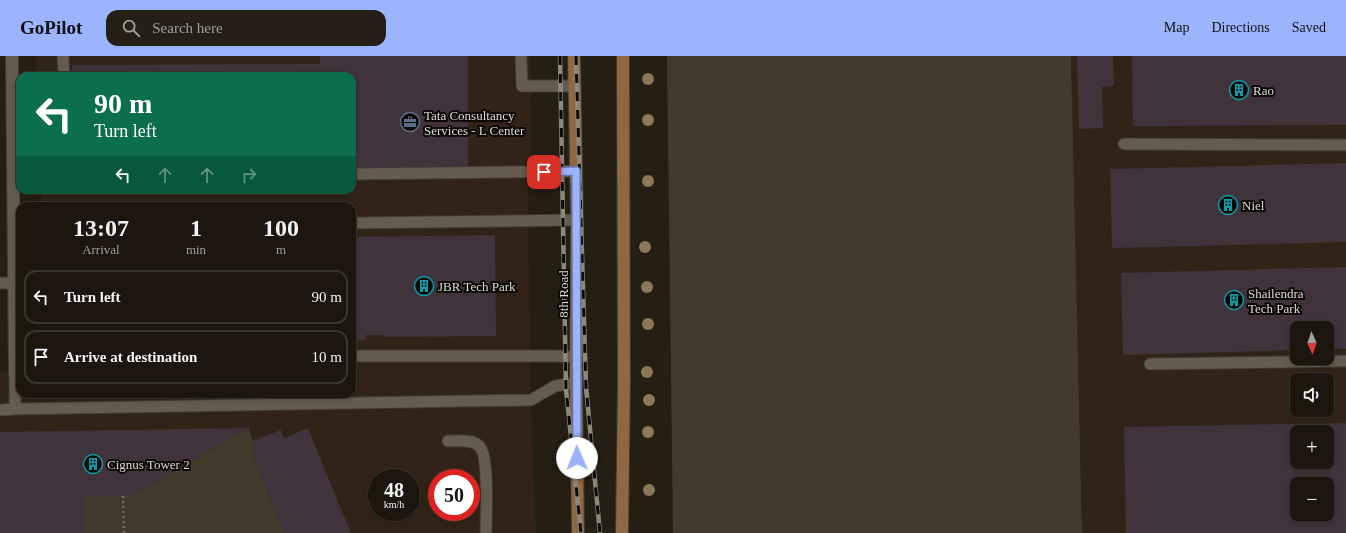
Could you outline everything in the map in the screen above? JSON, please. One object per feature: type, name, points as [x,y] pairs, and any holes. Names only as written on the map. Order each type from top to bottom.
[{"type":"main road","name":"8th Road","points":[[574,56],[577,220],[576,383],[578,533]]},
{"type":"main road","points":[[622,533],[624,380],[623,56]]},
{"type":"street","points":[[12,56],[14,283],[16,322]]},
{"type":"street","points":[[15,373],[16,358]]},
{"type":"lane","points":[[64,56],[64,72]]},
{"type":"lane","points":[[521,56],[522,86],[575,86]]},
{"type":"lane","points":[[1124,144],[1346,145]]},
{"type":"lane","points":[[356,174],[576,171]]},
{"type":"lane","points":[[356,223],[577,220]]},
{"type":"lane","points":[[0,283],[14,283]]},
{"type":"lane","points":[[356,356],[576,357]]},
{"type":"lane","points":[[1150,364],[1346,360]]},
{"type":"lane","points":[[15,373],[15,409]]},
{"type":"lane","points":[[0,410],[531,400],[555,386],[576,383]]},
{"type":"lane","points":[[448,441],[473,442],[480,446],[485,459],[486,533]]},
{"type":"path","points":[[123,496],[124,533]]},
{"type":"shaded area","points":[[36,56],[530,56],[531,172],[528,192],[530,373],[536,533],[0,533],[0,370],[16,373],[16,398],[356,398],[356,202],[42,202],[41,194],[356,194],[356,72],[37,72]]},
{"type":"shaded area","points":[[667,56],[1071,56],[1082,533],[673,533]]},
{"type":"shaded area","points":[[1071,56],[1346,56],[1346,533],[1082,533]]},
{"type":"shaded area","points":[[249,428],[255,449],[251,451],[284,533],[85,533],[85,496],[131,496]]},
{"type":"building","name":"Tata Consultancy Services - L Center","points":[[320,56],[468,56],[468,168],[356,168],[356,72],[72,72],[72,65],[320,64]]},
{"type":"building","points":[[1077,56],[1113,56],[1114,86],[1102,87],[1103,128],[1079,129]]},
{"type":"building","name":"Rao","points":[[1132,56],[1346,56],[1346,125],[1133,126]]},
{"type":"building","name":"Niel","points":[[1346,163],[1346,242],[1112,248],[1110,169]]},
{"type":"building","name":"JBR Tech Park","points":[[495,235],[496,336],[385,337],[385,335],[366,335],[366,340],[356,341],[356,237]]},
{"type":"building","name":"Shailendra Tech Park","points":[[1346,267],[1346,349],[1334,349],[1334,321],[1290,321],[1290,350],[1123,355],[1121,273]]},
{"type":"building","points":[[1346,423],[1346,533],[1126,533],[1124,427]]},
{"type":"building","name":"Cignus Tower 2","points":[[249,428],[131,496],[85,496],[85,533],[0,533],[0,432]]},
{"type":"building","points":[[308,428],[351,533],[284,533],[251,451],[255,449],[252,441],[281,430],[284,438]]},
{"type":"railway","points":[[560,56],[566,389],[581,533]]},
{"type":"railway","points":[[576,56],[586,387],[600,533]]},
{"type":"place","name":"Rao","points":[[1239,90]]},
{"type":"place","name":"Tata Consultancy Services - L Center","points":[[410,122]]},
{"type":"place","name":"Niel","points":[[1228,205]]},
{"type":"place","name":"JBR Tech Park","points":[[424,286]]},
{"type":"place","name":"Shailendra Tech Park","points":[[1234,300]]},
{"type":"place","name":"Cignus Tower 2","points":[[93,464]]},
{"type":"route","points":[[544,172],[576,171],[577,458]]}]
